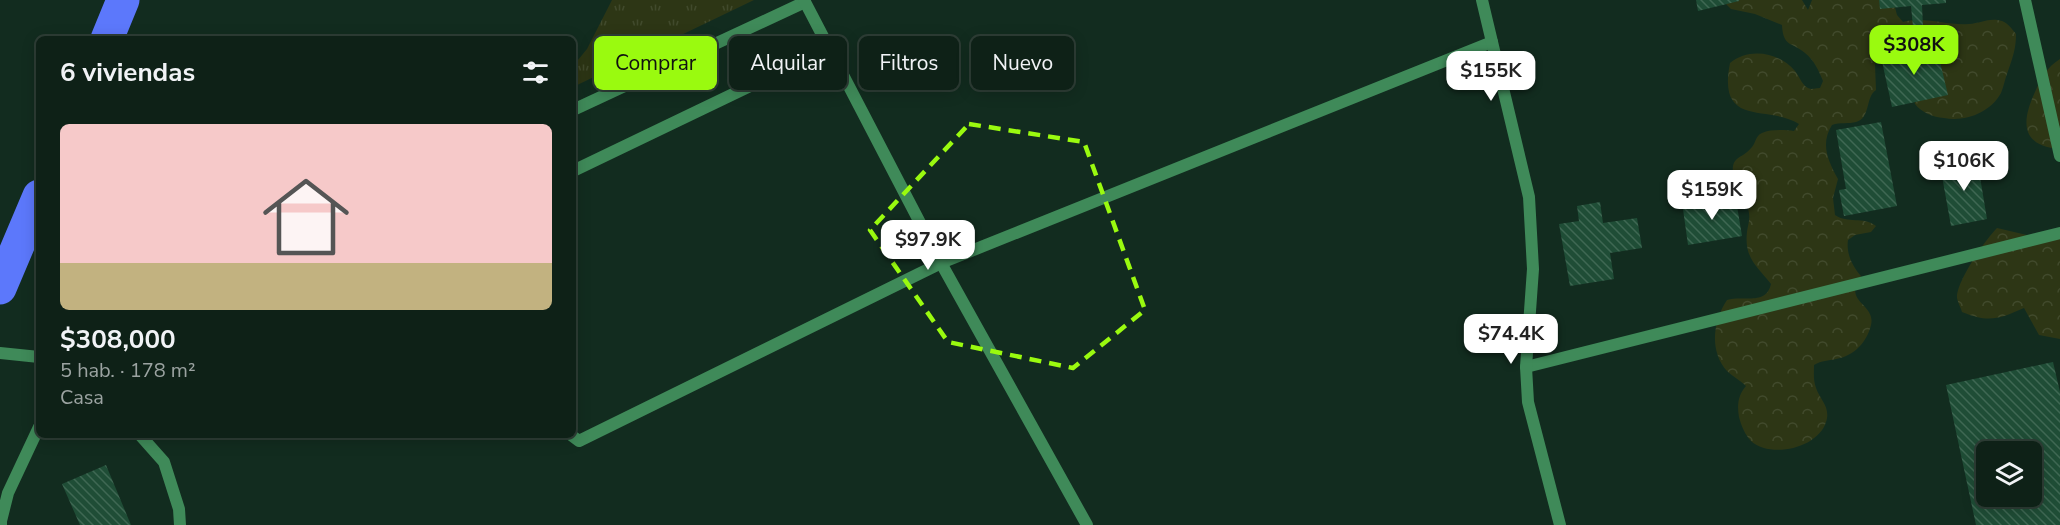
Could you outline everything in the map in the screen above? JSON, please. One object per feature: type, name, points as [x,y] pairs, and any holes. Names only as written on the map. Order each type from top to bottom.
[{"type":"highway","points":[[108,36],[123,0]]},
{"type":"highway","points":[[0,288],[36,203]]},
{"type":"street","points":[[1482,0],[1529,197],[1533,269],[1526,367],[1527,402],[1560,525]]},
{"type":"street","points":[[2025,0],[2060,156]]},
{"type":"street","points":[[576,109],[804,1],[823,36]]},
{"type":"street","points":[[575,438],[579,441],[941,263],[1492,42]]},
{"type":"street","points":[[847,83],[941,263],[1087,525]]},
{"type":"street","points":[[576,170],[742,90]]},
{"type":"street","points":[[1526,367],[2060,233]]},
{"type":"street","points":[[0,353],[36,357]]},
{"type":"street","points":[[1,525],[8,494],[36,433]]},
{"type":"street","points":[[143,438],[164,462],[179,509],[180,525]]},
{"type":"highlighted area","points":[[969,124],[1084,142],[1145,310],[1073,368],[948,342],[870,230]]},
{"type":"green space","points":[[612,0],[754,0],[679,36],[594,36],[594,77],[576,86],[576,62],[587,49]]},
{"type":"green space","points":[[1722,0],[1802,0],[1808,10],[1812,0],[1893,0],[1897,15],[1903,22],[1920,20],[1961,24],[1998,20],[2010,26],[2016,34],[2014,52],[2001,93],[1984,111],[1960,119],[1952,119],[1932,116],[1921,110],[1915,104],[1908,54],[1891,45],[1879,49],[1875,65],[1876,90],[1870,97],[1864,116],[1856,122],[1832,125],[1828,132],[1827,152],[1838,179],[1833,198],[1835,215],[1845,219],[1866,221],[1876,226],[1871,232],[1855,235],[1848,240],[1850,259],[1861,276],[1855,292],[1857,298],[1869,312],[1871,325],[1863,342],[1849,355],[1814,365],[1815,385],[1827,412],[1826,422],[1814,438],[1793,448],[1781,450],[1760,446],[1751,441],[1745,433],[1738,408],[1740,397],[1746,386],[1727,371],[1721,363],[1715,345],[1715,336],[1722,308],[1727,300],[1759,297],[1768,291],[1771,284],[1753,261],[1748,249],[1749,212],[1735,184],[1733,166],[1737,159],[1752,147],[1760,134],[1774,130],[1794,131],[1799,124],[1787,118],[1748,111],[1738,106],[1731,98],[1728,84],[1730,63],[1746,55],[1764,54],[1781,59],[1795,71],[1808,88],[1820,88],[1823,81],[1811,59],[1786,41],[1782,25],[1755,14],[1731,9]]},
{"type":"green space","points":[[2060,59],[2060,149],[2047,147],[2031,138],[2026,122],[2030,103],[2040,82],[2048,69]]},
{"type":"green space","points":[[1997,228],[2031,236],[2060,238],[2060,339],[2039,335],[2024,308],[1994,318],[1980,318],[1962,312],[1957,298],[1961,282],[1979,251]]},
{"type":"building","points":[[1696,0],[1739,0],[1739,1],[1698,11]]},
{"type":"building","points":[[1879,0],[1946,0],[1946,3],[1922,5],[1923,27],[1913,27],[1911,6],[1880,9]]},
{"type":"building","points":[[1936,45],[1948,95],[1892,107],[1881,57]]},
{"type":"building","points":[[1881,122],[1897,206],[1844,216],[1839,190],[1846,189],[1836,130]]},
{"type":"building","points":[[1977,159],[1987,219],[1951,226],[1940,165]]},
{"type":"building","points":[[1717,195],[1719,204],[1736,200],[1742,236],[1688,245],[1683,209],[1697,207],[1696,199]]},
{"type":"building","points":[[1600,202],[1603,223],[1637,218],[1642,248],[1610,253],[1614,279],[1570,286],[1559,224],[1579,221],[1577,206]]},
{"type":"building","points":[[2053,362],[2060,392],[2060,525],[1976,525],[1946,385]]},
{"type":"building","points":[[106,465],[131,525],[80,525],[62,484]]}]
